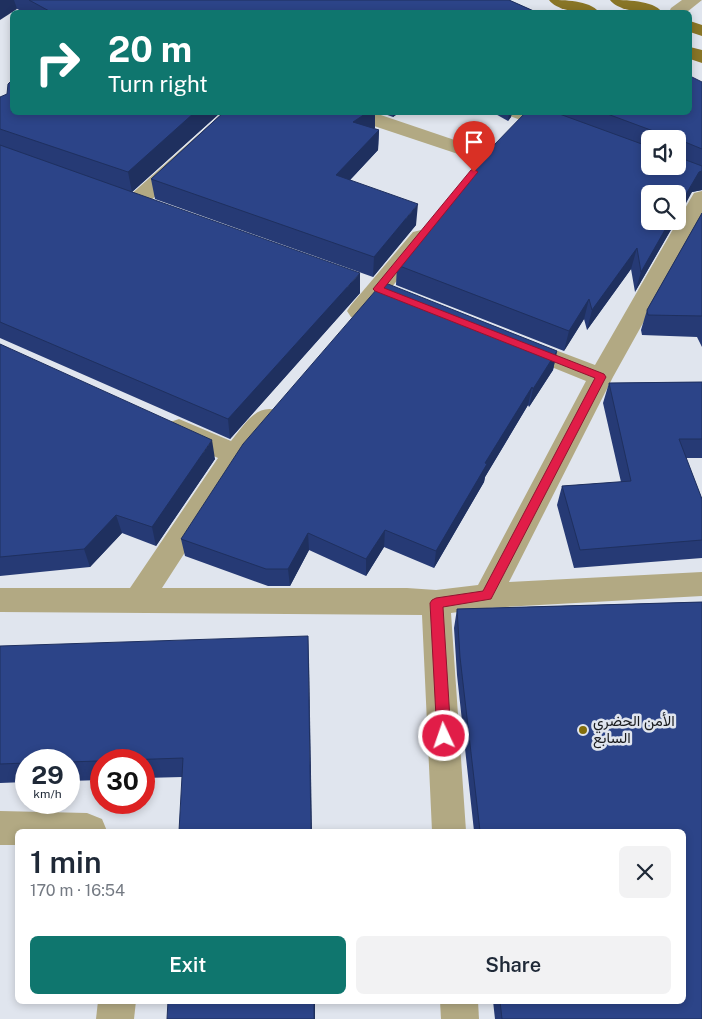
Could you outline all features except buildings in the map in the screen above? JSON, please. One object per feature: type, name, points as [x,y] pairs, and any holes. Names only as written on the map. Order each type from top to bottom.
[{"type":"main road","points":[[558,0],[585,10]]},
{"type":"main road","points":[[619,0],[648,10]]},
{"type":"street","points":[[680,10],[693,0]]},
{"type":"street","points":[[136,202],[233,115]]},
{"type":"street","points":[[368,115],[502,138],[579,136]]},
{"type":"street","points":[[487,596],[601,377],[702,198]]},
{"type":"street","points":[[346,326],[432,223]]},
{"type":"street","points":[[499,336],[601,377]]},
{"type":"street","points":[[138,600],[235,454],[281,401]]},
{"type":"street","points":[[163,421],[235,454]]},
{"type":"street","points":[[0,600],[397,601],[436,603],[487,596],[702,584]]},
{"type":"street","points":[[436,603],[449,829]]},
{"type":"street","points":[[0,828],[44,829]]},
{"type":"street","points":[[115,1019],[116,1004]]},
{"type":"street","points":[[459,1004],[460,1019]]},
{"type":"place","name":"الأمن الحضري السابع","points":[[583,730]]},
{"type":"route","points":[[444,736],[436,603],[487,596],[601,377],[378,289],[474,172]]}]
